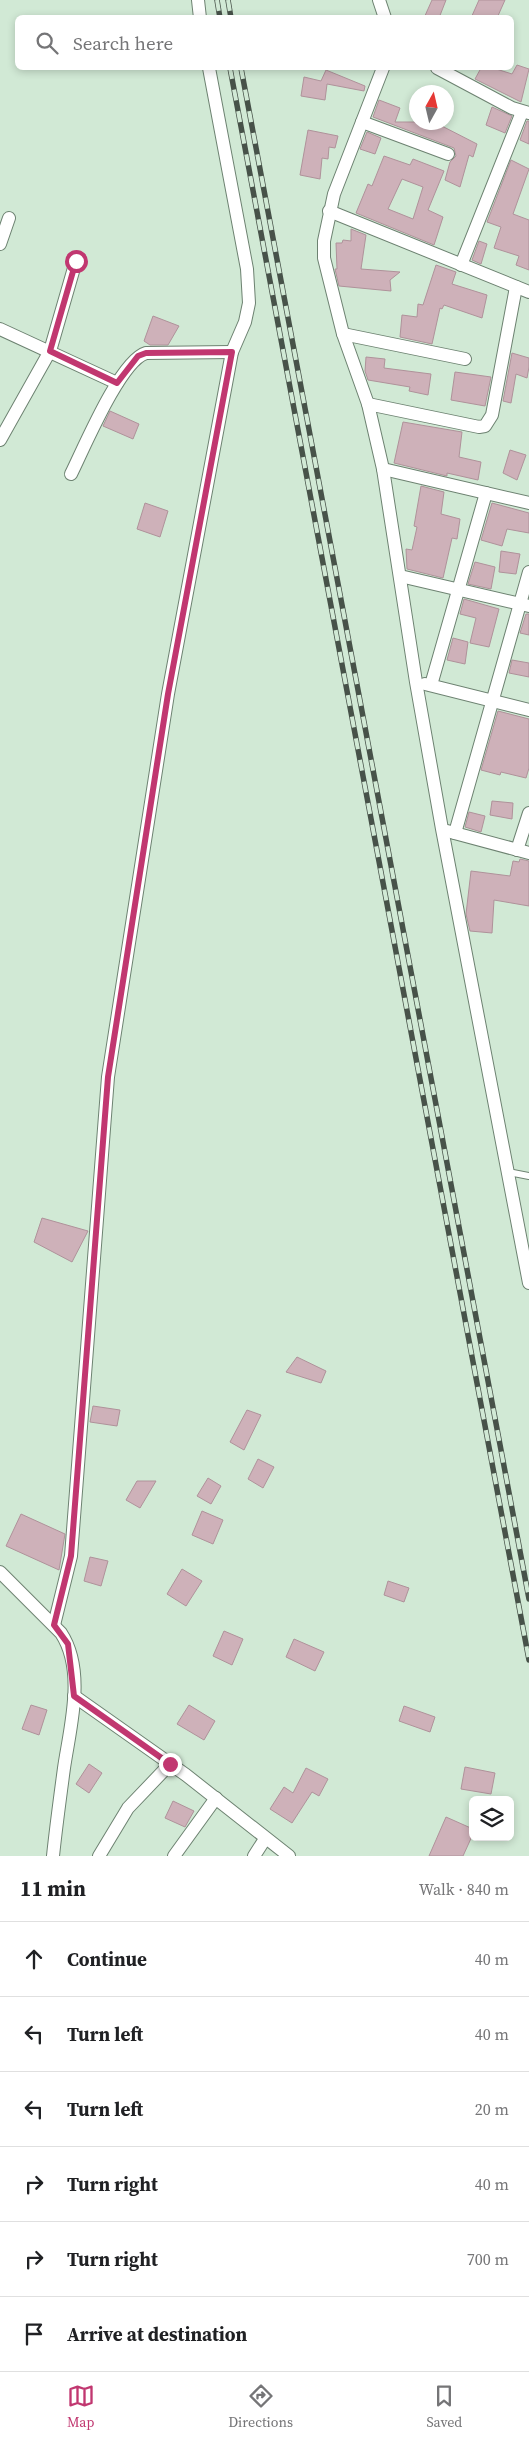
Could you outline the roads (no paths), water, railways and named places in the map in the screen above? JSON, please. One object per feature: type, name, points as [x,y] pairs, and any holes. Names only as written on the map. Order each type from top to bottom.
[{"type":"street","points":[[198,0],[200,15]]},
{"type":"street","points":[[379,0],[384,15]]},
{"type":"street","points":[[54,1625],[71,1556],[108,1077],[168,694],[232,352],[245,322],[249,303],[249,286],[209,70]]},
{"type":"street","points":[[382,70],[334,194],[324,241],[324,258],[344,334],[368,404],[383,469],[416,682],[442,829],[529,1284]]},
{"type":"street","points":[[441,70],[526,112],[461,265]]},
{"type":"street","points":[[362,122],[448,154]]},
{"type":"street","points":[[329,211],[529,292]]},
{"type":"street","points":[[0,244],[9,218]]},
{"type":"street","points":[[0,440],[50,351],[76,261]]},
{"type":"street","points":[[368,404],[479,427],[485,426],[492,415],[516,287]]},
{"type":"street","points":[[0,330],[50,351],[117,383]]},
{"type":"street","points":[[344,334],[465,359]]},
{"type":"street","points":[[71,474],[117,383],[138,356],[146,353],[232,352]]},
{"type":"street","points":[[383,469],[529,503]]},
{"type":"street","points":[[431,686],[486,493]]},
{"type":"street","points":[[455,833],[492,701],[524,605],[529,572]]},
{"type":"street","points":[[400,576],[524,605]]},
{"type":"street","points":[[416,682],[529,710]]},
{"type":"street","points":[[442,829],[523,852],[529,813]]},
{"type":"street","points":[[0,1572],[54,1625],[68,1644],[74,1696],[53,1856]]},
{"type":"street","points":[[74,1696],[216,1798],[265,1839],[289,1856]]},
{"type":"street","points":[[98,1856],[128,1808],[170,1764]]},
{"type":"street","points":[[174,1856],[216,1798]]},
{"type":"street","points":[[254,1856],[265,1839]]},
{"type":"lane","points":[[508,1172],[529,1176]]},
{"type":"railway","points":[[217,0],[220,15]]},
{"type":"railway","points":[[228,0],[230,15]]},
{"type":"railway","points":[[230,70],[529,1660]]},
{"type":"railway","points":[[241,70],[529,1599]]}]
